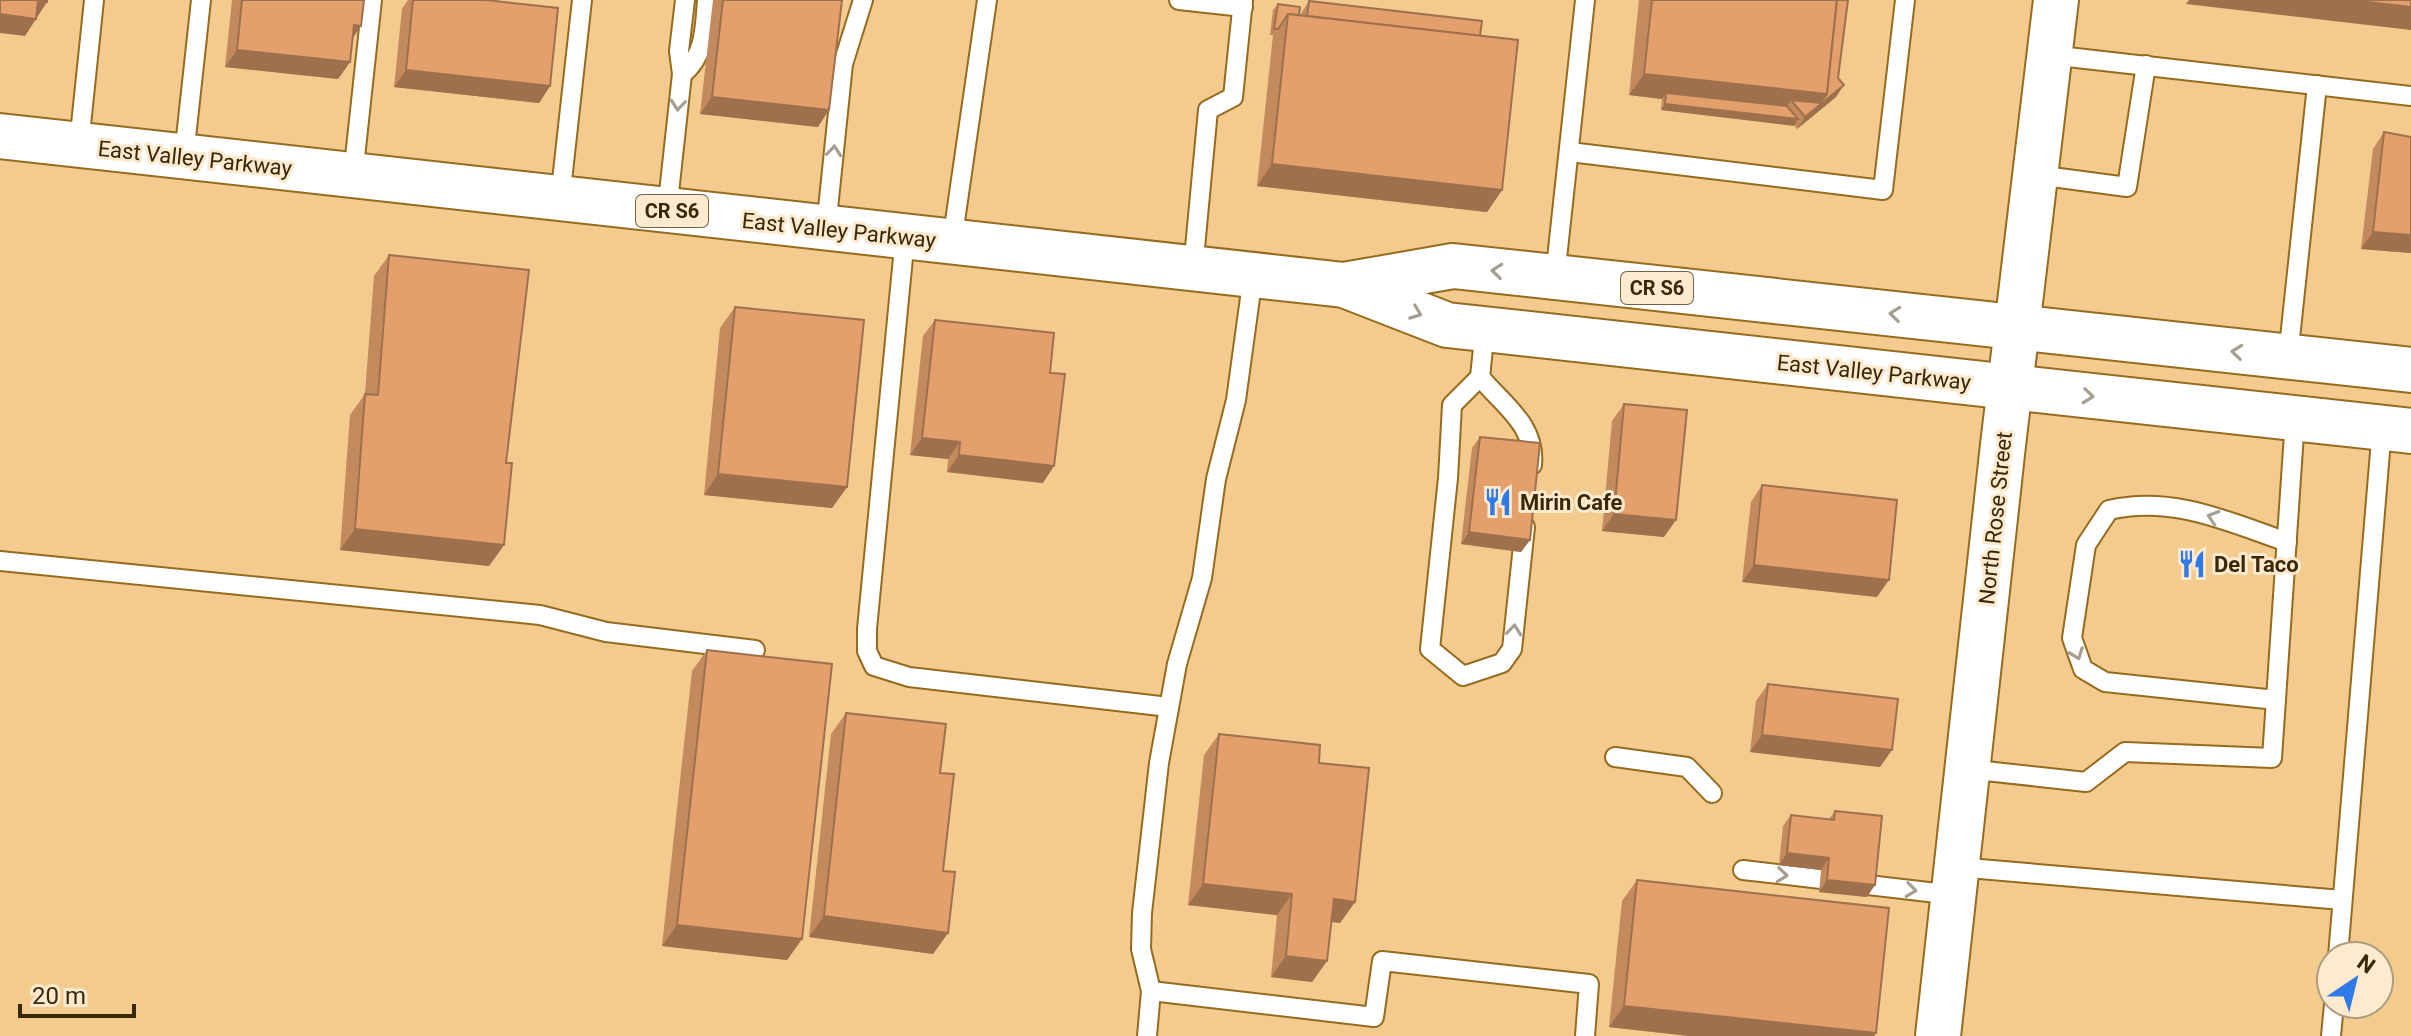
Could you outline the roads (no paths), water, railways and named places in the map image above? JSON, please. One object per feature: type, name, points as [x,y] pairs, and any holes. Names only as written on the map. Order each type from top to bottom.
[{"type":"main road","name":"North Rose Street","points":[[1938,1036],[2056,0]]},
{"type":"main road","name":"East Valley Parkway","points":[[0,136],[1344,285],[1453,266],[2411,370]]},
{"type":"main road","name":"East Valley Parkway","points":[[1344,285],[1447,325],[2396,430]]},
{"type":"lane","points":[[79,145],[94,0]]},
{"type":"lane","points":[[184,157],[201,0]]},
{"type":"lane","points":[[353,176],[372,0]]},
{"type":"lane","points":[[560,199],[582,0]]},
{"type":"lane","points":[[667,211],[682,74],[679,51],[685,0]]},
{"type":"lane","points":[[682,74],[695,64],[700,51],[707,0]]},
{"type":"lane","points":[[826,228],[843,64],[863,0]]},
{"type":"lane","points":[[952,242],[987,0]]},
{"type":"lane","points":[[1179,0],[1243,4],[1233,97],[1208,110],[1193,269]]},
{"type":"lane","points":[[1555,277],[1585,0]]},
{"type":"lane","points":[[1570,152],[1883,190],[1905,0]]},
{"type":"lane","points":[[2050,55],[2411,96]]},
{"type":"lane","points":[[2037,175],[2127,187],[2146,65]]},
{"type":"lane","points":[[2288,357],[2317,85]]},
{"type":"lane","points":[[905,237],[867,629],[867,651],[874,666],[909,677],[1169,707]]},
{"type":"lane","points":[[1147,1036],[1151,991],[1141,949],[1142,913],[1169,707],[1202,578],[1216,479],[1236,400],[1253,276]]},
{"type":"lane","points":[[1485,329],[1480,377],[1452,405],[1430,649],[1463,676],[1502,663],[1512,649],[1527,509]]},
{"type":"lane","points":[[1480,377],[1530,433],[1534,447],[1530,478]]},
{"type":"lane","points":[[1967,769],[2086,782],[2125,752],[2272,758],[2295,419]]},
{"type":"lane","points":[[2339,940],[2396,430]]},
{"type":"lane","points":[[2276,700],[2105,682],[2083,669],[2072,638],[2086,545],[2109,510],[2132,504],[2165,504],[2287,542]]},
{"type":"lane","points":[[0,561],[540,615],[606,632],[755,650]]},
{"type":"lane","points":[[1615,757],[1687,767],[1712,793]]},
{"type":"lane","points":[[1743,870],[1821,879]]},
{"type":"lane","points":[[1868,885],[1955,881],[2342,900]]},
{"type":"lane","points":[[1151,991],[1374,1017],[1382,961],[1589,984],[1585,1036]]},
{"type":"place","name":"Mirin Cafe","points":[[1498,502]]},
{"type":"place","name":"Del Taco","points":[[2192,564]]}]
